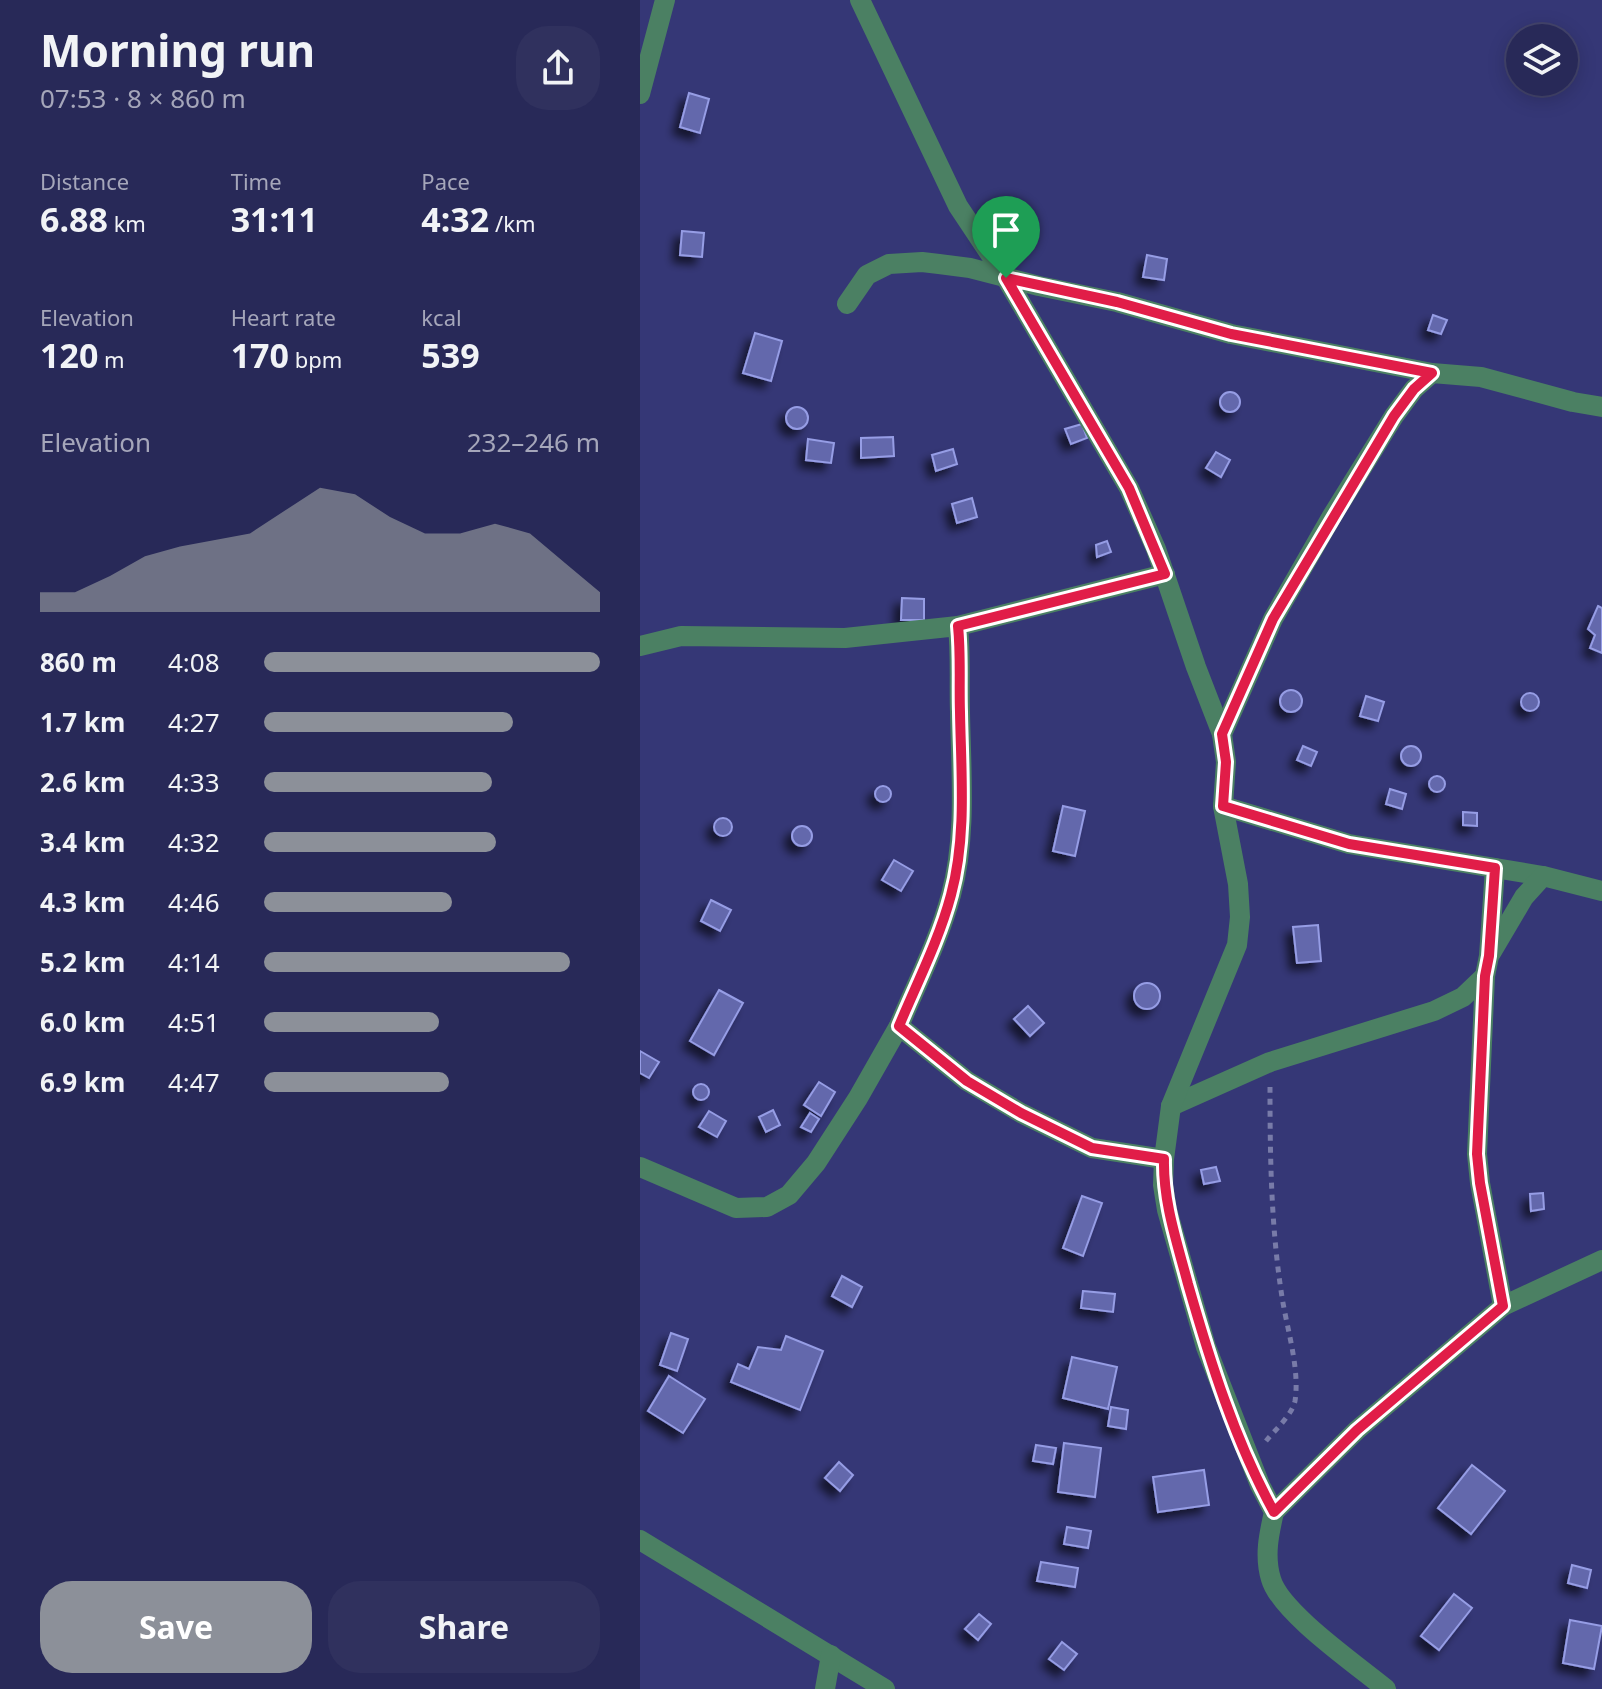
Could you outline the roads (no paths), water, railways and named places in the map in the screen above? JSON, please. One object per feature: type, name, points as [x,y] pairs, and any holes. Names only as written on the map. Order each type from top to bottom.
[{"type":"street","points":[[640,94],[665,0]]},
{"type":"street","points":[[860,0],[958,206],[1006,278],[1129,488],[1165,574],[1222,734],[1226,762],[1223,806],[1238,884],[1240,917],[1237,945],[1171,1106],[1163,1185],[1167,1210],[1206,1347],[1250,1461],[1274,1512]]},
{"type":"street","points":[[847,304],[867,275],[889,264],[922,262],[970,268],[1117,302],[1231,334],[1432,373],[1481,377],[1602,407]]},
{"type":"street","points":[[1222,734],[1273,619],[1332,516],[1394,416],[1414,389],[1432,373]]},
{"type":"street","points":[[640,631],[681,636],[845,638],[958,626],[1165,574]]},
{"type":"street","points":[[640,1167],[736,1208],[767,1207],[789,1195],[816,1163],[858,1098],[899,1026],[942,928],[952,892],[958,854],[962,761],[958,626]]},
{"type":"street","points":[[640,646],[681,636]]},
{"type":"street","points":[[1223,806],[1349,844],[1543,876],[1602,891]]},
{"type":"street","points":[[1495,868],[1477,1154],[1503,1306]]},
{"type":"street","points":[[1171,1106],[1270,1062],[1434,1011],[1463,997],[1487,966],[1524,897],[1543,876]]},
{"type":"street","points":[[899,1026],[967,1081],[1021,1113],[1092,1148],[1164,1159]]},
{"type":"street","points":[[1386,1689],[1285,1605],[1271,1580],[1267,1542],[1274,1512],[1357,1430],[1503,1306],[1602,1260]]},
{"type":"street","points":[[640,1540],[885,1689]]},
{"type":"street","points":[[825,1689],[831,1655]]}]
